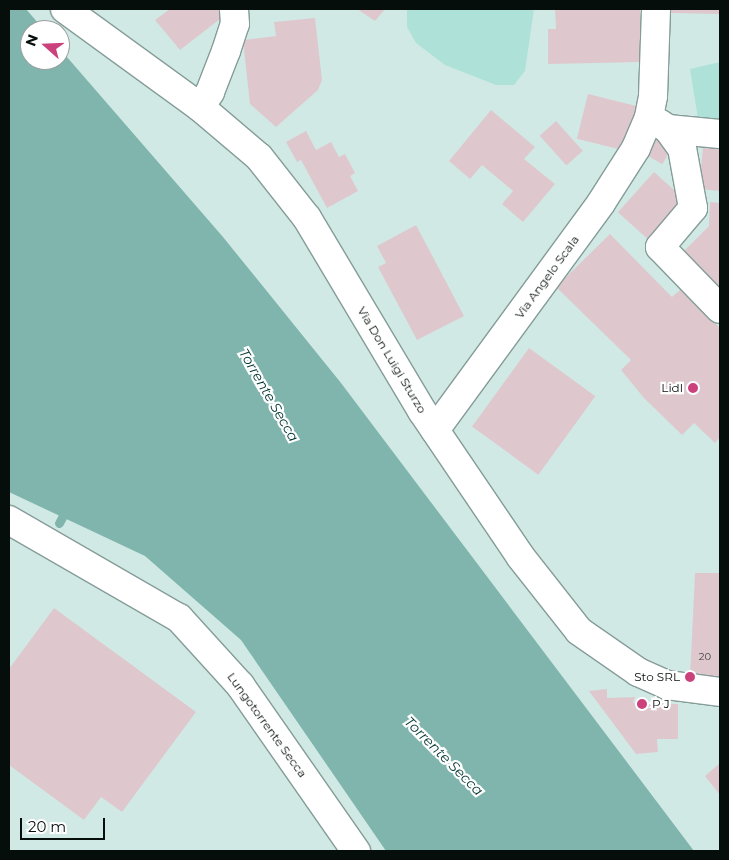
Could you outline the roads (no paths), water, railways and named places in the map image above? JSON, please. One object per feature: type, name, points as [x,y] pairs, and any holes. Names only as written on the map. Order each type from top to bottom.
[{"type":"street","name":"Via Don Luigi Sturzo","points":[[65,9],[200,107],[259,157],[306,218],[435,430],[520,556],[579,631],[638,672],[667,685],[720,692]]},
{"type":"street","points":[[200,107],[210,92],[223,59],[235,24],[234,9]]},
{"type":"street","name":"Via Angelo Scala","points":[[435,430],[601,204],[636,148],[659,123],[656,9]]},
{"type":"street","points":[[659,123],[720,134]]},
{"type":"street","points":[[659,123],[682,148],[693,208],[660,247],[720,309]]},
{"type":"street","name":"Lungotorrente Secca","points":[[9,520],[179,618],[240,684],[356,851]]},
{"type":"water","name":"Torrente Secca","points":[[9,9],[26,9],[35,20],[20,20],[20,70],[70,70],[70,61],[223,237],[341,383],[694,851],[386,851],[241,640],[145,556],[9,492]]},
{"type":"waterway","points":[[59,523],[67,508]]},
{"type":"place","name":"Lidl","points":[[693,388]]},
{"type":"place","name":"Sto SRL","points":[[690,677]]},
{"type":"place","name":"P J","points":[[642,704]]}]
